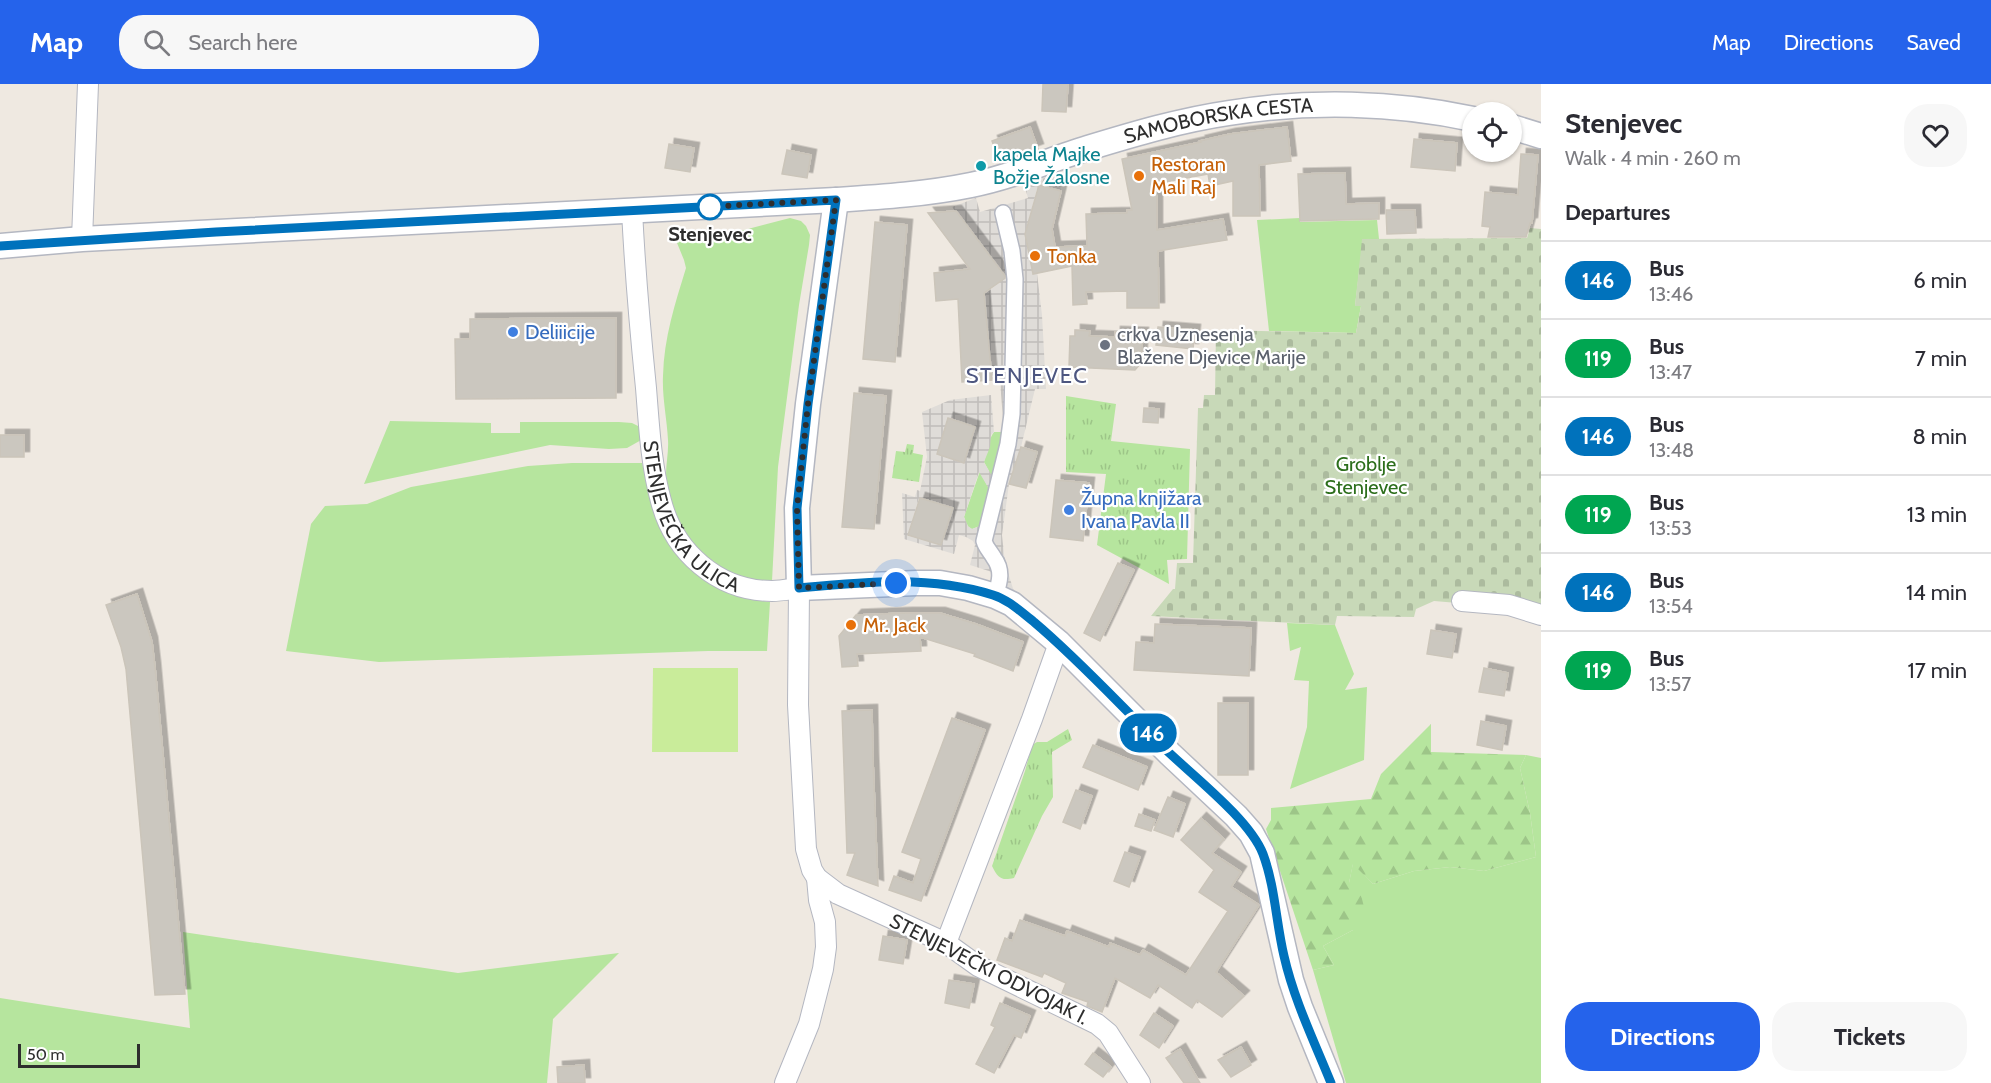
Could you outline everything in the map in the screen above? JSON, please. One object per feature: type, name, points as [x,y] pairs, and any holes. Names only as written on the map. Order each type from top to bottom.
[{"type":"street","points":[[82,239],[88,84]]},
{"type":"street","name":"SAMOBORSKA CESTA","points":[[0,246],[82,239],[898,195],[971,186],[1025,171],[1085,149],[1181,122],[1277,106],[1327,104],[1416,110],[1462,117]]},
{"type":"street","points":[[1522,130],[1541,136]]},
{"type":"street","points":[[785,1083],[809,1024],[826,948],[825,922],[819,900],[817,878],[809,862],[804,815],[798,705],[797,508],[808,404],[836,200]]},
{"type":"street","name":"STENJEVEČKA ULICA","points":[[632,211],[648,414],[660,500],[668,521],[684,549],[719,578],[742,587],[774,591],[875,583],[940,583],[968,588],[1012,604],[1059,643],[1251,833],[1264,860],[1291,980],[1331,1083]]},
{"type":"street","points":[[995,596],[1000,580],[1000,569],[984,541],[1008,444],[1012,414],[1014,355],[1015,279],[1012,251],[1003,213]]},
{"type":"street","points":[[1462,601],[1509,605],[1541,615]]},
{"type":"street","points":[[946,943],[1059,643]]},
{"type":"street","name":"STENJEVEČKI ODVOJAK I.","points":[[817,878],[838,894],[861,906],[946,943],[978,966],[1097,1024],[1108,1033],[1140,1083]]},
{"type":"green space","points":[[790,218],[801,221],[810,235],[778,467],[772,581],[760,582],[748,580],[724,570],[703,555],[685,535],[673,511],[666,480],[668,446],[663,392],[665,348],[686,268],[675,238],[744,230]]},
{"type":"green space","points":[[1300,218],[1300,222],[1377,220],[1379,239],[1363,239],[1355,306],[1361,306],[1356,333],[1269,331],[1257,220]]},
{"type":"green space","name":"Groblje Stenjevec","points":[[1530,228],[1541,229],[1541,610],[1434,601],[1416,609],[1414,617],[1337,616],[1335,625],[1151,616],[1175,589],[1177,563],[1193,563],[1198,408],[1203,408],[1204,395],[1215,395],[1216,330],[1356,333],[1361,306],[1355,306],[1362,239],[1527,238]]},
{"type":"green space","points":[[1066,396],[1116,404],[1111,441],[1190,449],[1187,559],[1167,560],[1169,584],[1097,545],[1106,474],[1066,472]]},
{"type":"green space","points":[[390,421],[491,423],[491,433],[520,433],[520,422],[619,422],[632,423],[640,427],[643,439],[627,448],[550,445],[364,484]]},
{"type":"green space","points":[[994,432],[1004,432],[992,477],[984,462]]},
{"type":"green space","points":[[907,444],[914,445],[913,453],[923,455],[919,482],[892,478],[896,451],[905,452]]},
{"type":"green space","points":[[572,463],[642,463],[657,522],[676,554],[702,578],[718,587],[752,599],[770,602],[767,651],[379,662],[286,651],[311,524],[325,506],[367,504],[411,487],[528,466]]},
{"type":"green space","points":[[980,471],[989,489],[980,526],[972,529],[968,527],[964,517]]},
{"type":"green space","points":[[1287,623],[1335,625],[1354,674],[1345,690],[1367,687],[1364,760],[1290,789],[1307,727],[1309,681],[1294,680],[1301,647],[1290,651]]},
{"type":"green space","points":[[653,668],[738,668],[738,752],[652,752]]},
{"type":"green space","points":[[1431,724],[1431,752],[1526,755],[1520,768],[1530,813],[1536,857],[1484,871],[1450,867],[1414,871],[1373,884],[1353,864],[1349,883],[1360,891],[1365,911],[1353,930],[1323,946],[1334,965],[1313,970],[1266,829],[1271,820],[1271,808],[1371,799],[1381,774]]},
{"type":"green space","points":[[1068,729],[1072,740],[1052,752],[1053,797],[1014,878],[1000,878],[992,866],[1032,745],[1037,742],[1047,742]]},
{"type":"green space","points":[[1526,755],[1541,758],[1541,1083],[1346,1083],[1313,970],[1334,965],[1323,946],[1353,930],[1349,883],[1353,863],[1373,884],[1414,871],[1450,867],[1484,871],[1536,857],[1530,813],[1520,768]]},
{"type":"green space","points":[[183,932],[458,973],[619,953],[553,1019],[547,1083],[0,1083],[0,998],[190,1028]]},
{"type":"shaded area","points":[[1059,173],[1061,191],[1038,186],[1025,234],[1033,274],[1037,273],[1046,389],[1035,389],[1021,447],[1009,484],[1002,535],[1005,563],[1016,598],[990,584],[992,572],[970,565],[975,545],[966,537],[959,535],[954,554],[904,539],[902,493],[915,497],[917,490],[920,491],[927,457],[922,412],[950,400],[991,395],[994,432],[991,435],[990,447],[984,462],[992,476],[1004,432],[1000,381],[992,380],[989,343],[980,298],[1006,277],[952,207],[976,198],[980,212],[1028,198],[1024,184]],"holes":[[[948,419],[975,427],[963,463],[937,454]],[[979,472],[989,489],[980,526],[972,529],[964,517]],[[919,498],[952,509],[941,545],[908,535]]]},
{"type":"building","points":[[1043,84],[1068,84],[1066,112],[1042,111]]},
{"type":"building","points":[[1030,127],[1038,149],[1000,163],[992,141]]},
{"type":"building","points":[[1287,127],[1291,161],[1259,165],[1260,216],[1233,216],[1233,181],[1210,186],[1208,174],[1154,184],[1157,198],[1157,230],[1223,219],[1227,240],[1158,251],[1159,308],[1127,308],[1127,291],[1086,292],[1087,304],[1073,305],[1072,266],[1033,274],[1025,234],[1039,185],[1061,191],[1052,229],[1055,247],[1087,246],[1086,214],[1127,213],[1127,210],[1132,210],[1122,159],[1230,134]]},
{"type":"building","points":[[1414,139],[1457,143],[1455,171],[1411,167]]},
{"type":"building","points":[[669,144],[694,148],[690,172],[665,168]]},
{"type":"building","points":[[787,150],[811,155],[807,178],[782,174]]},
{"type":"building","points":[[1522,154],[1538,155],[1532,223],[1530,223],[1526,237],[1488,237],[1490,227],[1482,226],[1485,192],[1518,195]]},
{"type":"building","points":[[1345,173],[1346,204],[1379,203],[1379,219],[1300,221],[1298,174]]},
{"type":"building","points":[[1386,210],[1415,210],[1416,233],[1387,234]]},
{"type":"building","points":[[956,211],[1005,276],[984,293],[992,380],[962,382],[958,299],[936,301],[934,273],[970,269],[928,213]]},
{"type":"building","points":[[875,222],[907,225],[895,362],[863,359]]},
{"type":"building","points":[[616,318],[616,398],[456,399],[455,339],[470,339],[470,319]]},
{"type":"building","points":[[1158,327],[1195,330],[1193,349],[1156,345]]},
{"type":"building","name":"crkva Uznesenja Blažene Djevice Marije","points":[[1075,330],[1090,331],[1089,336],[1115,337],[1115,332],[1143,333],[1141,363],[1135,370],[1069,367],[1070,336],[1075,336]]},
{"type":"building","points":[[854,393],[886,396],[874,529],[842,527]]},
{"type":"building","points":[[1144,408],[1159,409],[1158,423],[1143,422]]},
{"type":"building","points":[[948,418],[975,427],[964,463],[937,454]]},
{"type":"building","points":[[0,435],[24,435],[24,457],[0,457]]},
{"type":"building","points":[[1021,447],[1037,452],[1026,488],[1009,484]]},
{"type":"building","name":"Župna knjižara Ivana Pavla II","points":[[1056,480],[1089,483],[1083,541],[1050,537]]},
{"type":"building","points":[[920,498],[953,508],[941,545],[908,535]]},
{"type":"building","points":[[1118,563],[1134,570],[1100,641],[1084,633]]},
{"type":"building","points":[[137,594],[152,642],[155,667],[185,994],[155,995],[126,669],[106,605]]},
{"type":"building","points":[[940,613],[1023,642],[1013,671],[974,656],[975,654],[920,637],[921,651],[857,654],[858,666],[842,667],[839,636],[856,615]]},
{"type":"building","points":[[1155,624],[1251,628],[1249,676],[1134,670],[1136,642],[1154,643]]},
{"type":"building","points":[[1431,630],[1456,634],[1452,658],[1427,654]]},
{"type":"building","points":[[1484,668],[1508,673],[1504,696],[1479,692]]},
{"type":"building","points":[[1218,703],[1248,703],[1248,775],[1218,775]]},
{"type":"building","points":[[872,710],[878,886],[847,875],[855,853],[847,853],[842,711]]},
{"type":"building","points":[[952,718],[985,730],[921,901],[889,890],[894,876],[913,883],[921,859],[902,852]]},
{"type":"building","points":[[1481,721],[1506,726],[1502,750],[1477,745]]},
{"type":"building","points":[[1093,745],[1147,767],[1138,790],[1083,767]]},
{"type":"building","points":[[1076,790],[1092,796],[1080,829],[1063,822]]},
{"type":"building","points":[[1168,797],[1185,804],[1173,837],[1154,830]]},
{"type":"building","points":[[1139,814],[1155,820],[1151,831],[1135,826]]},
{"type":"building","points":[[1201,818],[1224,839],[1212,853],[1241,872],[1231,887],[1259,905],[1216,972],[1244,996],[1222,1017],[1197,1000],[1192,1008],[1158,985],[1150,998],[1115,978],[1102,1012],[1087,1006],[1088,1002],[1062,993],[1066,983],[1044,973],[1042,977],[997,960],[1005,938],[1012,941],[1020,920],[1065,936],[1067,931],[1109,947],[1110,943],[1140,955],[1143,950],[1186,975],[1228,911],[1199,892],[1214,870],[1181,840]]},
{"type":"building","points":[[1125,852],[1140,857],[1129,887],[1114,881]]},
{"type":"building","points":[[883,936],[907,940],[903,964],[879,960]]},
{"type":"building","points":[[949,980],[974,984],[969,1008],[945,1003]]},
{"type":"building","points":[[1000,1003],[1030,1016],[1021,1038],[1014,1035],[994,1073],[976,1064],[995,1027],[991,1025]]},
{"type":"building","points":[[1154,1013],[1173,1026],[1159,1048],[1140,1035]]},
{"type":"building","points":[[1241,1047],[1251,1065],[1231,1077],[1218,1060]]},
{"type":"building","points":[[1180,1049],[1200,1083],[1184,1083],[1166,1058]]},
{"type":"building","points":[[1093,1053],[1111,1067],[1103,1077],[1085,1064]]},
{"type":"building","points":[[584,1065],[585,1083],[558,1083],[557,1067]]},
{"type":"bus line","name":"146","points":[[0,246],[82,239],[836,200],[808,404],[797,508],[799,588],[875,583],[940,583],[968,588],[1012,604],[1059,643],[1251,833],[1262,853],[1269,876],[1284,957],[1291,980],[1331,1083]]},
{"type":"place","name":"kapela Majke Božje Žalosne","points":[[981,166]]},
{"type":"place","name":"Restoran Mali Raj","points":[[1139,176]]},
{"type":"place","name":"Stenjevec","points":[[710,207]]},
{"type":"place","name":"Tonka","points":[[1035,256]]},
{"type":"place","name":"Deliiicije","points":[[513,332]]},
{"type":"place","name":"crkva Uznesenja Blažene Djevice Marije","points":[[1105,345]]},
{"type":"place","name":"Župna knjižara Ivana Pavla II","points":[[1069,510]]},
{"type":"place","name":"Mr. Jack","points":[[851,625]]},
{"type":"district","name":"STENJEVEC","points":[[1027,375]]},
{"type":"route","points":[[710,207],[703,207],[836,200],[808,404],[797,508],[799,588],[896,583]]}]
